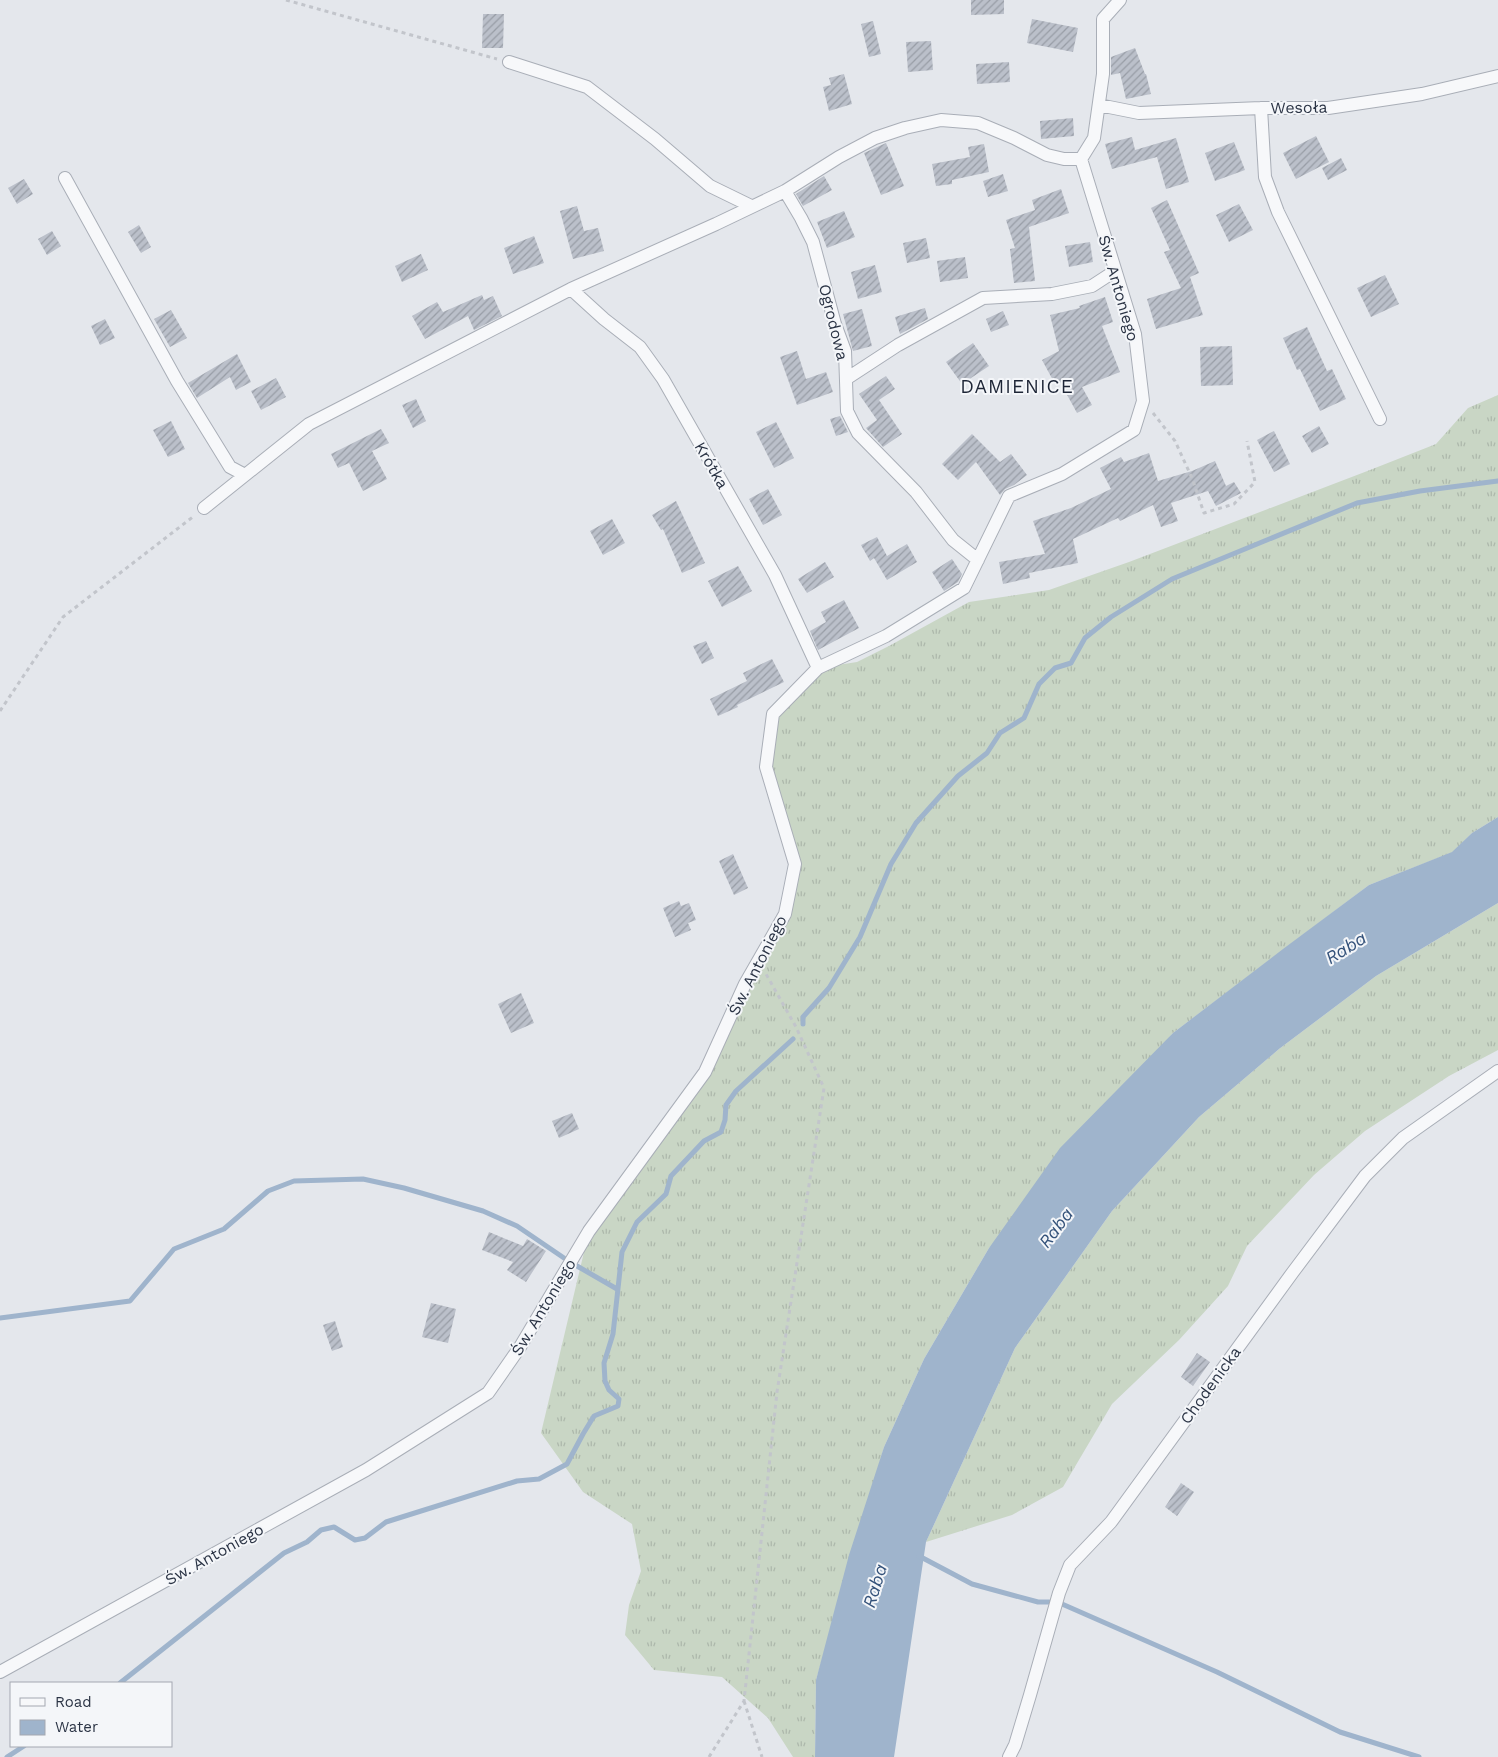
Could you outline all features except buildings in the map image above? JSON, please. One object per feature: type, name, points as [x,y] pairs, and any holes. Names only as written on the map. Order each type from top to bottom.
[{"type":"street","points":[[204,508],[309,424],[571,289],[716,224],[785,190],[839,157],[875,138],[905,128],[941,120],[978,123],[1014,138],[1047,156],[1081,159],[1094,138],[1103,74],[1104,19],[1120,0]]},
{"type":"street","points":[[509,62],[588,87],[655,138],[710,186],[751,206]]},
{"type":"street","name":"Wesoła","points":[[1099,105],[1140,114],[1262,108],[1328,108],[1422,94],[1498,76]]},
{"type":"street","points":[[1262,108],[1265,177],[1278,212],[1380,418]]},
{"type":"street","name":"Św. Antoniego","points":[[0,1672],[366,1470],[488,1393],[520,1347],[589,1231],[705,1072],[745,984],[785,914],[795,864],[766,767],[773,714],[818,668],[886,636],[964,588],[1009,496],[1062,474],[1134,430],[1143,401],[1135,334],[1081,159]]},
{"type":"street","points":[[64,178],[176,381],[230,467],[245,475]]},
{"type":"street","name":"Ogrodowa","points":[[785,190],[813,242],[835,324],[845,351],[847,412],[858,433],[916,492],[953,540],[978,560]]},
{"type":"street","points":[[846,379],[898,345],[983,298],[1052,294],[1092,286],[1115,271]]},
{"type":"street","name":"Krótka","points":[[571,289],[604,319],[640,347],[663,379],[775,575],[818,668]]},
{"type":"street","name":"Chodenicka","points":[[1009,1757],[1015,1745],[1059,1593],[1070,1565],[1111,1522],[1365,1176],[1403,1138],[1498,1071]]},
{"type":"path","points":[[286,0],[509,62]]},
{"type":"path","points":[[1143,401],[1175,440],[1192,478],[1204,513],[1234,504],[1255,482],[1247,441]]},
{"type":"path","points":[[0,711],[63,617],[204,508]]},
{"type":"path","points":[[758,961],[796,1026],[824,1088],[777,1392],[744,1701],[762,1757]]},
{"type":"path","points":[[709,1757],[744,1701]]},
{"type":"green space","points":[[1498,395],[1498,817],[1472,833],[1453,852],[1369,885],[1173,1033],[989,1248],[924,1359],[884,1447],[816,1680],[815,1757],[793,1757],[768,1718],[722,1677],[654,1670],[625,1635],[629,1605],[641,1571],[632,1524],[583,1492],[541,1433],[589,1231],[705,1072],[785,914],[795,864],[766,767],[773,714],[818,668],[857,662],[969,602],[1049,590],[1129,562],[1436,444],[1468,408]]},
{"type":"green space","points":[[1498,903],[1498,1050],[1449,1076],[1365,1131],[1314,1175],[1247,1246],[1228,1286],[1179,1340],[1112,1404],[1063,1487],[1012,1515],[926,1542],[1015,1348],[1112,1211],[1199,1117],[1279,1049],[1376,976]]},
{"type":"water","name":"Raba","points":[[1498,817],[1498,903],[1376,976],[1279,1049],[1199,1117],[1112,1211],[1015,1348],[926,1542],[894,1757],[815,1757],[816,1680],[849,1555],[884,1447],[924,1359],[989,1248],[1060,1148],[1173,1033],[1283,949],[1369,885],[1452,852],[1472,833]]},
{"type":"waterway","points":[[803,1024],[803,1017],[829,988],[860,937],[891,864],[916,823],[958,776],[987,753],[1000,733],[1024,718],[1039,684],[1055,668],[1071,663],[1085,638],[1111,617],[1172,579],[1357,503],[1420,491],[1498,481]]},
{"type":"waterway","points":[[121,1682],[284,1553],[307,1542],[321,1530],[334,1527],[355,1540],[365,1538],[386,1522],[517,1481],[539,1479],[567,1464],[594,1416],[618,1406],[619,1399],[609,1390],[605,1381],[604,1363],[613,1334],[622,1252],[637,1222],[666,1194],[671,1176],[704,1141],[721,1132],[725,1120],[726,1105],[736,1091],[793,1039]]},
{"type":"waterway","points":[[0,1318],[130,1301],[174,1249],[224,1229],[268,1191],[294,1181],[363,1179],[404,1188],[483,1211],[517,1226],[564,1258]]},
{"type":"waterway","points":[[577,1266],[617,1289]]},
{"type":"waterway","points":[[919,1556],[972,1584],[1038,1602],[1049,1602]]},
{"type":"waterway","points":[[1062,1604],[1217,1672],[1340,1732],[1419,1757]]},
{"type":"waterway","points":[[7,1757],[22,1747]]},
{"type":"district","name":"DAMIENICE","points":[[1017,386]]}]
